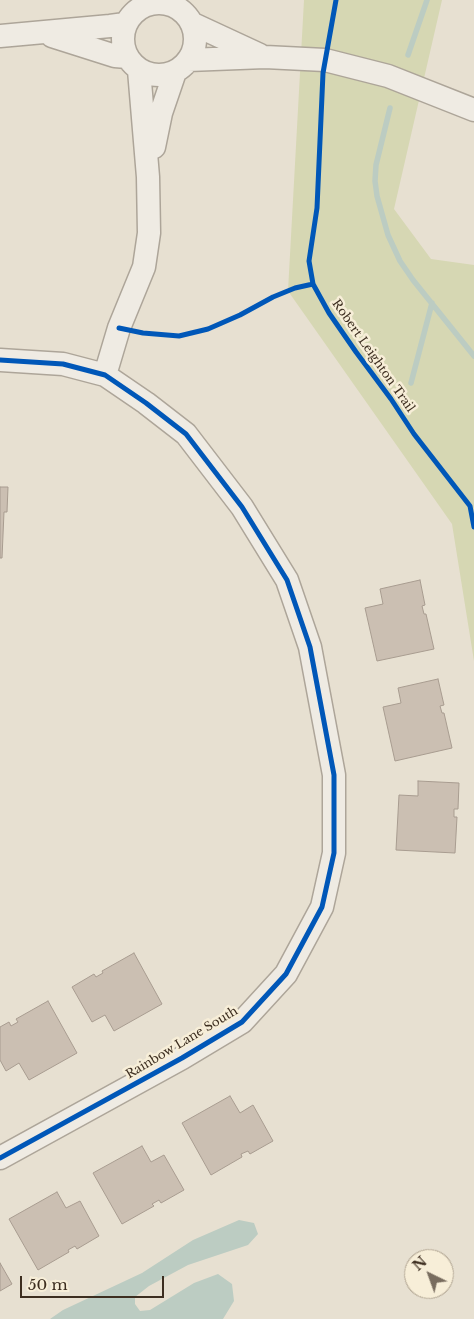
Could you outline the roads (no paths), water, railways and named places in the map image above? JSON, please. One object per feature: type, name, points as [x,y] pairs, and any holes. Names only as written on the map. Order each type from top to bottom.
[{"type":"street","points":[[0,36],[44,33],[130,14],[150,5],[167,2],[186,15],[191,24],[195,42],[193,52],[181,66],[161,114],[148,177]]},
{"type":"street","points":[[105,375],[120,328],[144,267],[149,233],[148,177],[133,64],[124,48],[123,38],[130,14]]},
{"type":"street","points":[[191,24],[265,57]]},
{"type":"street","points":[[44,33],[115,56],[150,74],[163,75],[181,66],[265,57],[325,60],[388,76],[474,110]]},
{"type":"street","name":"Rainbow Lane South","points":[[0,360],[63,364],[105,375],[146,403],[186,434],[242,508],[287,580],[310,647],[334,775],[334,853],[322,907],[286,974],[242,1022],[182,1058],[0,1158]]},
{"type":"waterway","points":[[408,55],[427,0]]},
{"type":"waterway","points":[[390,108],[376,165],[375,181],[377,196],[388,235],[400,261],[413,280],[474,356]]},
{"type":"waterway","points":[[411,383],[432,303]]}]
